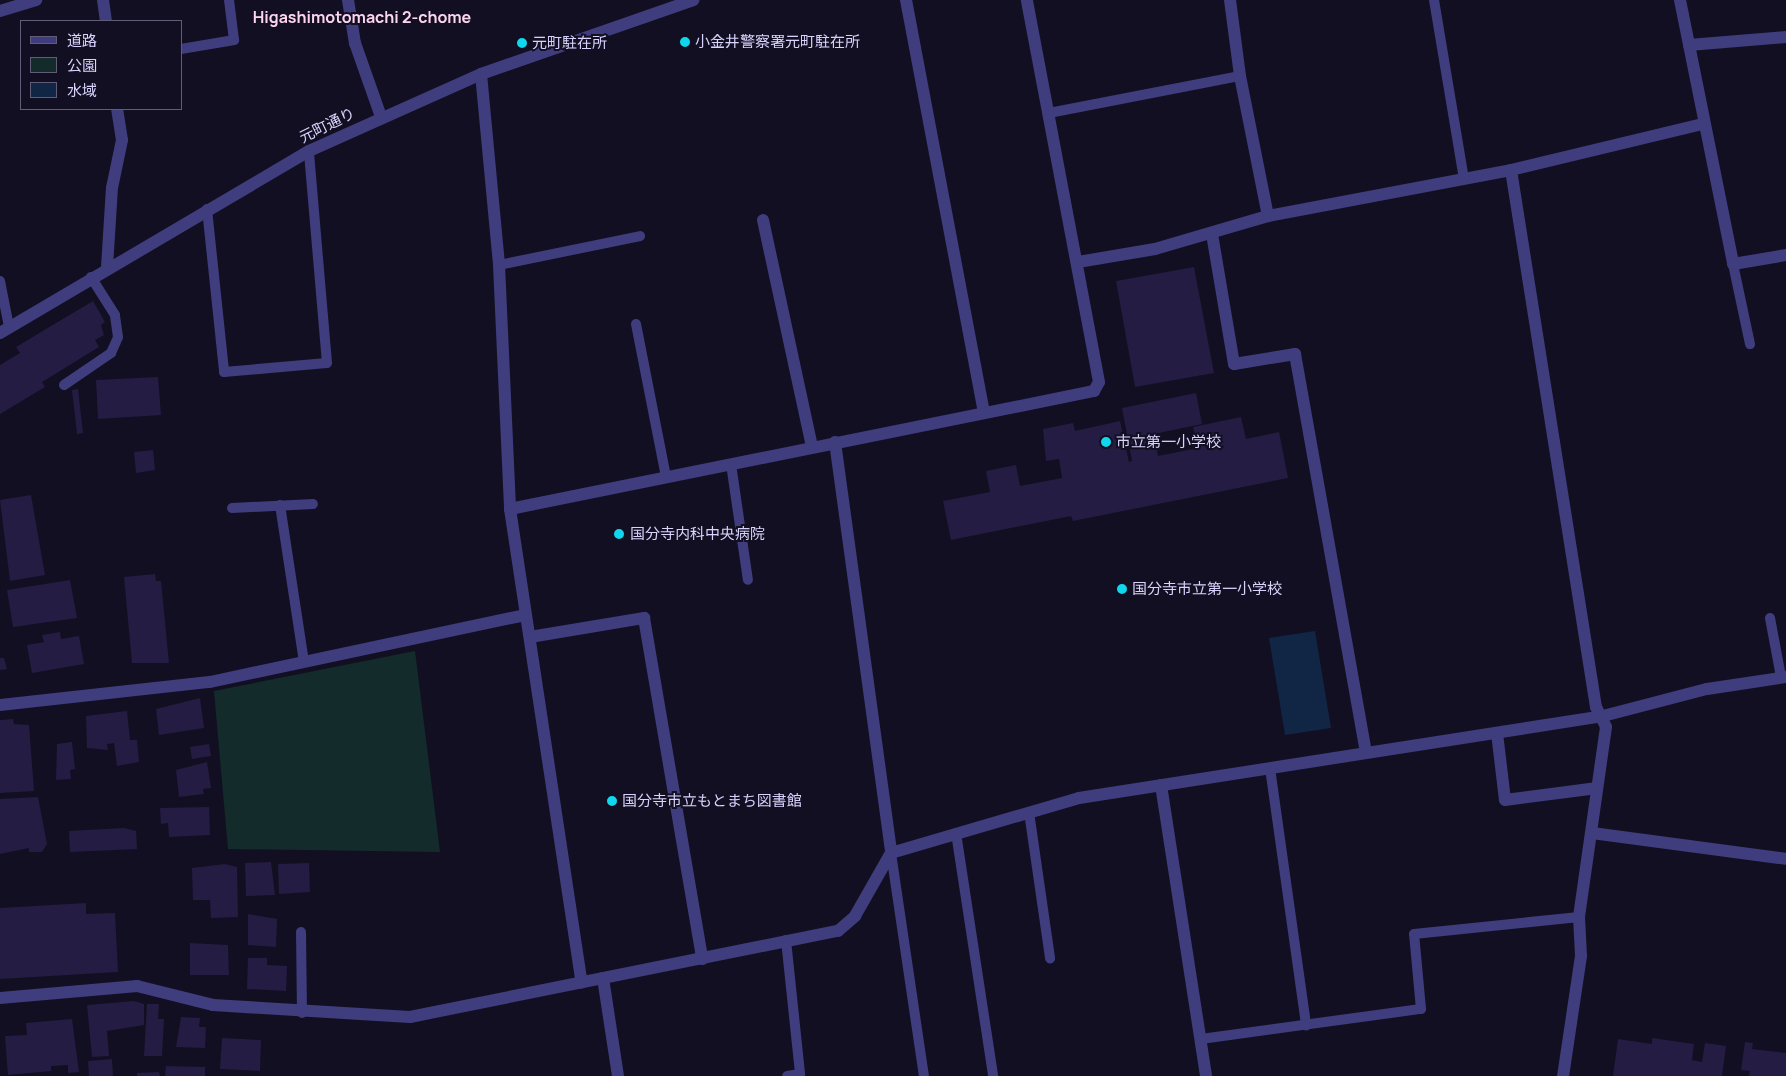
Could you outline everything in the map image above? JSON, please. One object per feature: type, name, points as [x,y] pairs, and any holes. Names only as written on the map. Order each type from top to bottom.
[{"type":"street","points":[[0,10],[36,0]]},
{"type":"street","points":[[103,0],[106,20]]},
{"type":"street","points":[[348,0],[354,44],[381,117]]},
{"type":"street","name":"元町通り","points":[[5,330],[107,267],[309,151],[381,117],[481,74],[694,0]]},
{"type":"street","points":[[906,0],[984,412]]},
{"type":"street","points":[[510,509],[1094,391],[1099,382],[1078,262],[1027,0]]},
{"type":"street","points":[[1230,0],[1240,76],[1268,216]]},
{"type":"street","points":[[1680,0],[1703,124],[1733,264],[1786,255]]},
{"type":"street","points":[[1689,45],[1786,37]]},
{"type":"street","points":[[481,74],[499,265],[510,509],[524,615],[530,637],[582,983]]},
{"type":"street","points":[[107,267],[112,188],[122,140],[117,110]]},
{"type":"street","points":[[1078,262],[1212,234],[1268,216],[1511,170],[1703,124]]},
{"type":"street","points":[[1511,170],[1596,707],[1603,716],[1606,727],[1579,917],[1581,956],[1562,1076]]},
{"type":"street","points":[[763,220],[812,447]]},
{"type":"street","points":[[1212,234],[1234,364],[1295,354],[1366,753]]},
{"type":"street","points":[[0,998],[137,986],[213,1005],[302,1013],[410,1017],[838,931],[855,916],[891,852],[835,442]]},
{"type":"street","points":[[0,705],[210,682],[524,615]]},
{"type":"street","points":[[530,637],[644,618],[702,959]]},
{"type":"street","points":[[891,852],[1079,798],[1603,716],[1707,690],[1784,677]]},
{"type":"street","points":[[1497,733],[1505,800],[1596,788]]},
{"type":"street","points":[[1161,785],[1202,1039],[1206,1076]]},
{"type":"street","points":[[1592,833],[1786,859]]},
{"type":"street","points":[[603,978],[618,1076]]},
{"type":"lane","points":[[182,49],[234,40],[229,0]]},
{"type":"lane","points":[[1434,0],[1464,179]]},
{"type":"lane","points":[[1049,114],[1240,76]]},
{"type":"lane","points":[[207,209],[224,372],[327,364],[309,151]]},
{"type":"lane","points":[[499,265],[640,236]]},
{"type":"lane","points":[[1733,264],[1750,344]]},
{"type":"lane","points":[[64,385],[111,353],[118,337],[115,315],[91,277]]},
{"type":"lane","points":[[0,281],[5,330]]},
{"type":"lane","points":[[636,324],[666,477]]},
{"type":"lane","points":[[731,464],[748,580]]},
{"type":"lane","points":[[232,508],[313,504]]},
{"type":"lane","points":[[280,505],[304,662]]},
{"type":"lane","points":[[1770,618],[1784,677]]},
{"type":"lane","points":[[1270,768],[1306,1025]]},
{"type":"lane","points":[[1029,812],[1050,958]]},
{"type":"lane","points":[[956,833],[993,1076]]},
{"type":"lane","points":[[891,852],[924,1076]]},
{"type":"lane","points":[[1202,1039],[1421,1009],[1414,934],[1579,917]]},
{"type":"lane","points":[[302,932],[302,1013]]},
{"type":"lane","points":[[786,940],[800,1074],[787,1076]]},
{"type":"green space","points":[[415,651],[440,852],[228,849],[214,691]]},
{"type":"water","points":[[1315,631],[1331,728],[1285,735],[1269,638]]},
{"type":"building","points":[[1194,267],[1214,373],[1135,387],[1116,281]]},
{"type":"building","points":[[93,301],[105,322],[101,325],[104,335],[95,340],[99,347],[42,382],[45,387],[0,414],[0,365],[20,353],[16,347]]},
{"type":"building","points":[[158,377],[161,415],[98,419],[96,380]]},
{"type":"building","points":[[78,389],[83,433],[77,434],[72,390]]},
{"type":"building","points":[[1196,393],[1202,424],[1154,434],[1158,456],[1198,448],[1193,427],[1241,417],[1246,439],[1279,432],[1288,478],[1073,521],[1071,516],[951,540],[943,501],[990,492],[986,471],[1016,465],[1020,486],[1062,478],[1059,459],[1046,461],[1043,429],[1073,423],[1075,431],[1120,421],[1129,462],[1132,461],[1122,408]]},
{"type":"building","points":[[153,450],[155,470],[136,473],[134,452]]},
{"type":"building","points":[[31,495],[45,575],[10,581],[0,500]]},
{"type":"building","points":[[155,574],[156,581],[161,581],[169,663],[132,663],[124,577]]},
{"type":"building","points":[[70,580],[77,618],[13,627],[7,590]]},
{"type":"building","points":[[60,632],[61,639],[79,636],[84,664],[32,673],[27,645],[44,642],[42,635]]},
{"type":"building","points":[[0,658],[4,658],[7,669],[0,670]]},
{"type":"building","points":[[200,698],[204,728],[159,735],[156,709]]},
{"type":"building","points":[[127,711],[130,740],[137,740],[139,762],[117,766],[114,743],[107,744],[108,750],[87,748],[86,716]]},
{"type":"building","points":[[13,719],[14,724],[29,725],[34,791],[0,793],[0,720]]},
{"type":"building","points":[[72,742],[75,769],[70,770],[71,779],[56,780],[57,744]]},
{"type":"building","points":[[209,744],[211,756],[192,759],[190,747]]},
{"type":"building","points":[[207,762],[211,788],[203,789],[204,794],[179,797],[176,770]]},
{"type":"building","points":[[38,797],[47,844],[42,852],[29,852],[29,848],[0,854],[0,799]]},
{"type":"building","points":[[209,807],[210,835],[169,837],[168,823],[161,824],[160,808]]},
{"type":"building","points":[[124,828],[136,831],[137,849],[70,852],[69,831]]},
{"type":"building","points":[[271,862],[275,895],[246,896],[245,863]]},
{"type":"building","points":[[309,863],[310,892],[279,894],[278,864]]},
{"type":"building","points":[[225,864],[237,867],[238,917],[211,918],[210,900],[193,900],[192,868]]},
{"type":"building","points":[[86,903],[86,914],[115,913],[118,972],[0,979],[0,908]]},
{"type":"building","points":[[248,914],[277,919],[276,947],[248,945]]},
{"type":"building","points":[[190,943],[228,945],[229,975],[190,975]]},
{"type":"building","points":[[248,958],[267,958],[267,965],[287,966],[286,991],[247,989]]},
{"type":"building","points":[[134,1001],[144,1004],[144,1025],[107,1031],[109,1056],[92,1057],[87,1005]]},
{"type":"building","points":[[147,1004],[159,1004],[158,1019],[164,1019],[162,1056],[144,1056]]},
{"type":"building","points":[[181,1017],[200,1018],[199,1027],[206,1027],[205,1048],[176,1047]]},
{"type":"building","points":[[72,1019],[79,1072],[68,1073],[68,1065],[51,1066],[51,1071],[8,1075],[5,1036],[27,1035],[26,1023]]},
{"type":"building","points":[[222,1038],[261,1040],[260,1071],[220,1069]]},
{"type":"building","points":[[1652,1038],[1694,1044],[1692,1060],[1702,1062],[1705,1043],[1726,1046],[1722,1076],[1613,1076],[1618,1039],[1652,1044]]},
{"type":"building","points":[[1745,1042],[1753,1043],[1752,1049],[1786,1053],[1786,1076],[1749,1076],[1750,1071],[1741,1070]]},
{"type":"building","points":[[112,1059],[113,1076],[89,1076],[88,1061]]},
{"type":"building","points":[[166,1066],[205,1067],[205,1076],[165,1076]]},
{"type":"building","points":[[159,1072],[160,1076],[137,1076],[137,1073]]},
{"type":"place","name":"小金井警察署元町駐在所","points":[[685,42]]},
{"type":"place","name":"元町駐在所","points":[[522,43]]},
{"type":"place","name":"市立第一小学校","points":[[1106,442]]},
{"type":"place","name":"国分寺内科中央病院","points":[[619,534]]},
{"type":"place","name":"国分寺市立第一小学校","points":[[1122,589]]},
{"type":"place","name":"国分寺市立もとまち図書館","points":[[612,801]]},
{"type":"district","name":"Higashimotomachi 2-chome","points":[[362,17]]}]
